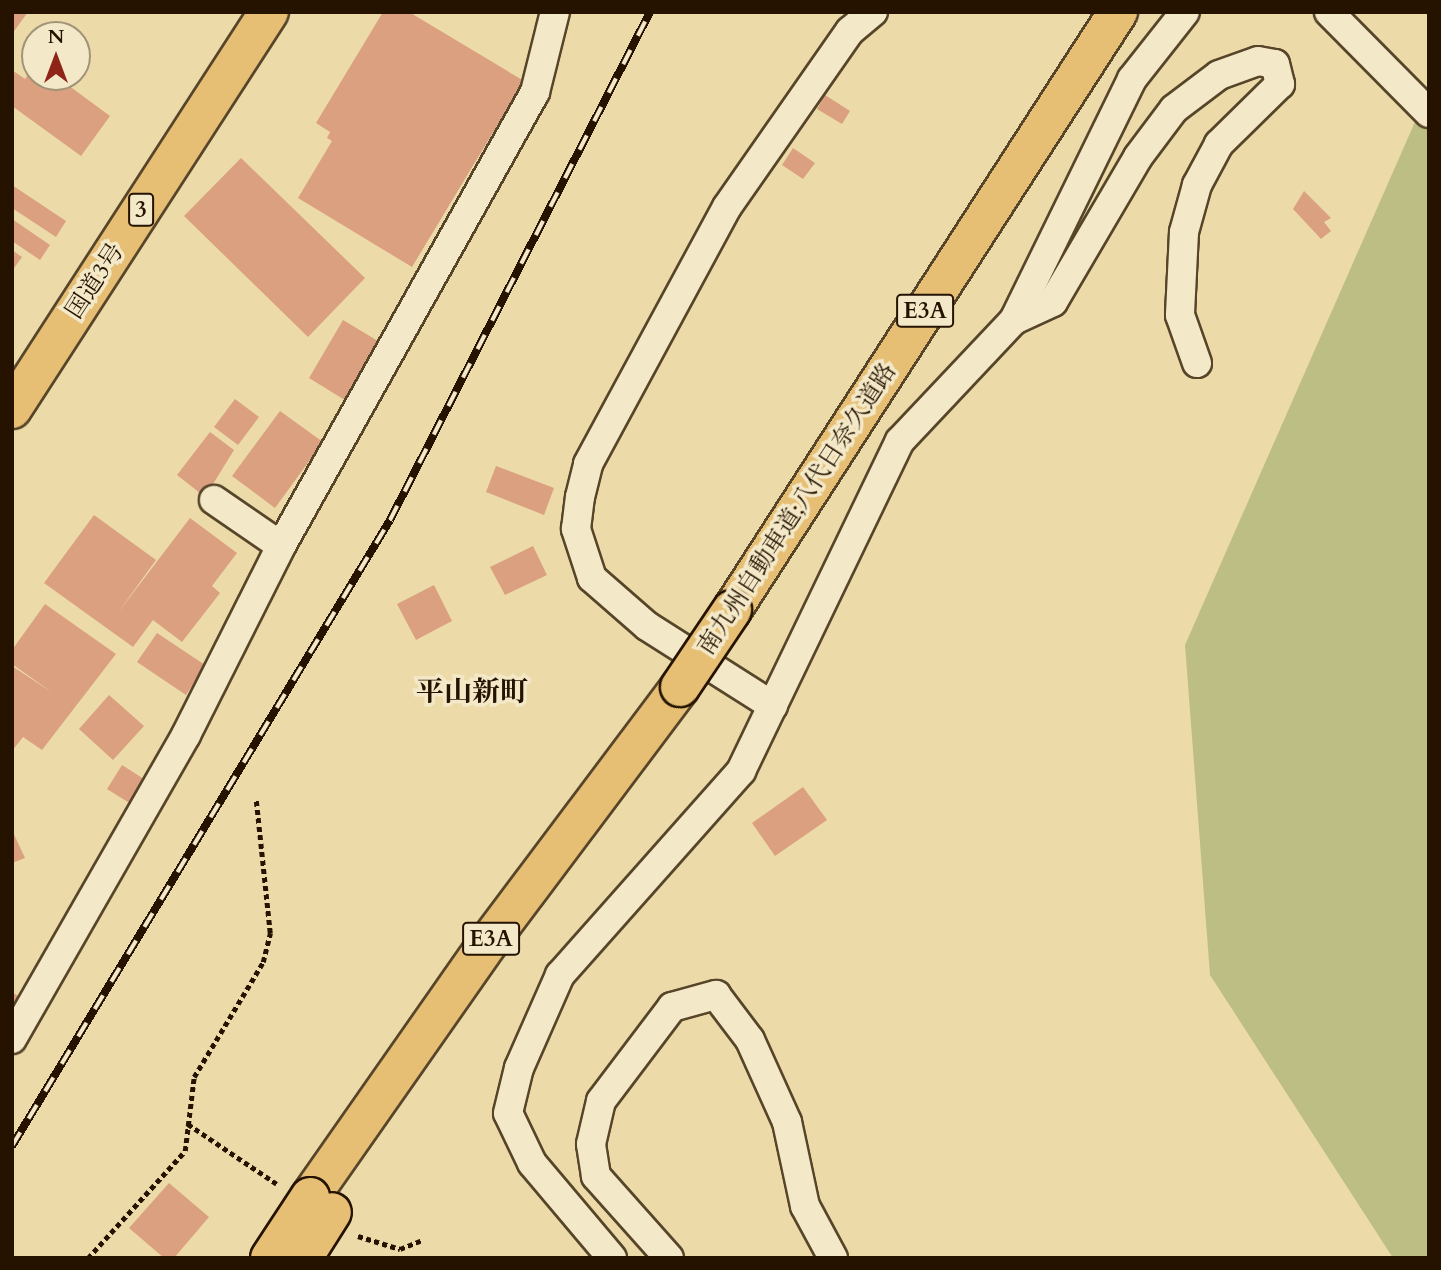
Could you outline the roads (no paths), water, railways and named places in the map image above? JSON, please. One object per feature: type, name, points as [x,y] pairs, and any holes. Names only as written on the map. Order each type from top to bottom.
[{"type":"highway","name":"国道3号","points":[[12,409],[269,12]]},
{"type":"highway","name":"南九州自動車道;八代日奈久道路","points":[[270,1258],[321,1204],[488,943],[680,687],[1118,12]]},
{"type":"highway","name":"南九州自動車道;八代日奈久道路","points":[[303,1258],[321,1204]]},
{"type":"street","points":[[12,1039],[187,735],[281,545],[535,92],[555,12]]},
{"type":"street","points":[[774,706],[647,626],[592,578],[576,529],[580,497],[588,464],[727,207],[850,31],[873,12]]},
{"type":"street","points":[[612,1258],[532,1163],[509,1113],[519,1068],[560,975],[741,771],[900,441],[1014,320],[1132,79],[1185,12]]},
{"type":"street","points":[[1329,12],[1429,113]]},
{"type":"street","points":[[1014,320],[1053,302],[1138,157],[1174,108],[1219,75],[1258,61],[1275,64],[1280,85],[1219,144],[1197,185],[1184,232],[1180,315],[1197,363]]},
{"type":"street","points":[[215,500],[281,545]]},
{"type":"street","points":[[669,1258],[596,1176],[591,1144],[601,1101],[672,1007],[716,995],[750,1040],[787,1122],[805,1206],[833,1258]]},
{"type":"railway","points":[[12,1146],[390,520],[650,12]]},
{"type":"district","name":"平山新町","points":[[472,692]]}]
